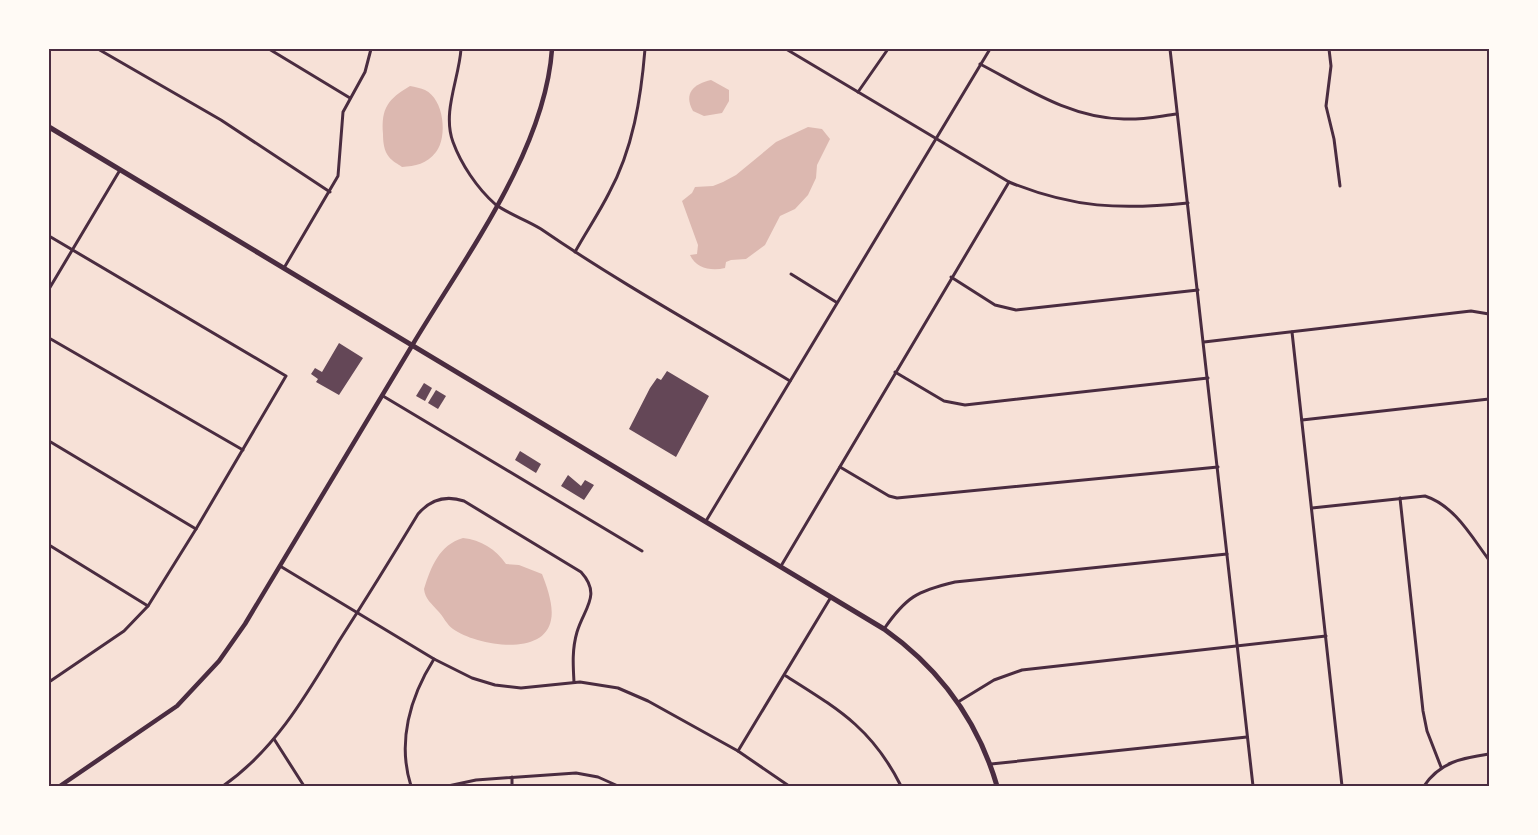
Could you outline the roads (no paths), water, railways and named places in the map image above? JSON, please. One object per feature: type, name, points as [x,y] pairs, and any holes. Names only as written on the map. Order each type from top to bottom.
[{"type":"main road","points":[[49,128],[884,629],[924,661],[958,702],[991,764],[997,786]]},
{"type":"street","points":[[98,49],[221,120],[330,192]]},
{"type":"street","points":[[269,49],[350,98]]},
{"type":"street","points":[[284,268],[338,176],[340,131],[343,112],[365,72],[372,49]]},
{"type":"street","points":[[461,49],[460,65],[451,103],[452,139],[459,157],[472,178],[496,204],[530,222],[575,252],[790,381]]},
{"type":"street","points":[[60,786],[177,706],[203,681],[245,624],[383,396],[496,204],[531,139],[543,103],[552,49]]},
{"type":"street","points":[[575,252],[610,192],[620,169],[633,131],[641,89],[645,49]]},
{"type":"street","points":[[786,49],[1009,182],[1042,195],[1095,205],[1124,208],[1188,203]]},
{"type":"street","points":[[858,92],[888,49]]},
{"type":"street","points":[[706,521],[836,302],[990,49]]},
{"type":"street","points":[[1170,49],[1253,786]]},
{"type":"street","points":[[1329,49],[1331,66],[1326,106],[1334,138],[1340,186]]},
{"type":"street","points":[[980,64],[1047,100],[1095,117],[1125,119],[1178,114]]},
{"type":"street","points":[[49,289],[120,170]]},
{"type":"street","points":[[781,566],[1009,182]]},
{"type":"street","points":[[49,236],[286,376],[196,529],[148,606],[124,631],[49,682]]},
{"type":"street","points":[[791,274],[836,302]]},
{"type":"street","points":[[951,277],[995,305],[1016,310],[1198,290]]},
{"type":"street","points":[[1204,342],[1470,311],[1489,314]]},
{"type":"street","points":[[1292,332],[1342,786]]},
{"type":"street","points":[[49,338],[243,450]]},
{"type":"street","points":[[895,372],[944,401],[965,405],[1208,378]]},
{"type":"street","points":[[383,396],[642,551]]},
{"type":"street","points":[[1302,420],[1489,399]]},
{"type":"street","points":[[49,441],[196,529]]},
{"type":"street","points":[[840,467],[889,496],[897,498],[1218,467]]},
{"type":"street","points":[[1312,508],[1425,496],[1438,500],[1459,520],[1489,560]]},
{"type":"street","points":[[1400,498],[1423,712],[1427,732],[1440,767]]},
{"type":"street","points":[[223,786],[250,764],[274,739],[300,704],[424,507],[439,499],[460,499],[581,572],[587,578],[591,597],[577,632],[573,653],[574,682]]},
{"type":"street","points":[[49,545],[148,606]]},
{"type":"street","points":[[884,629],[901,605],[932,587],[955,582],[1227,554]]},
{"type":"street","points":[[280,566],[434,660],[472,678],[495,686],[521,688],[574,682],[600,683],[618,688],[648,701],[738,751],[789,786]]},
{"type":"street","points":[[738,751],[786,676],[831,597]]},
{"type":"street","points":[[958,702],[994,680],[1022,670],[1326,636]]},
{"type":"street","points":[[411,786],[406,766],[405,742],[409,712],[418,686],[434,660]]},
{"type":"street","points":[[786,676],[853,720],[889,761],[901,786]]},
{"type":"street","points":[[991,764],[1247,737]]},
{"type":"street","points":[[274,739],[304,786]]},
{"type":"street","points":[[1424,786],[1440,767],[1460,759],[1489,754]]},
{"type":"street","points":[[448,786],[476,780],[576,773],[598,777],[618,786]]},
{"type":"street","points":[[512,777],[512,786]]}]
